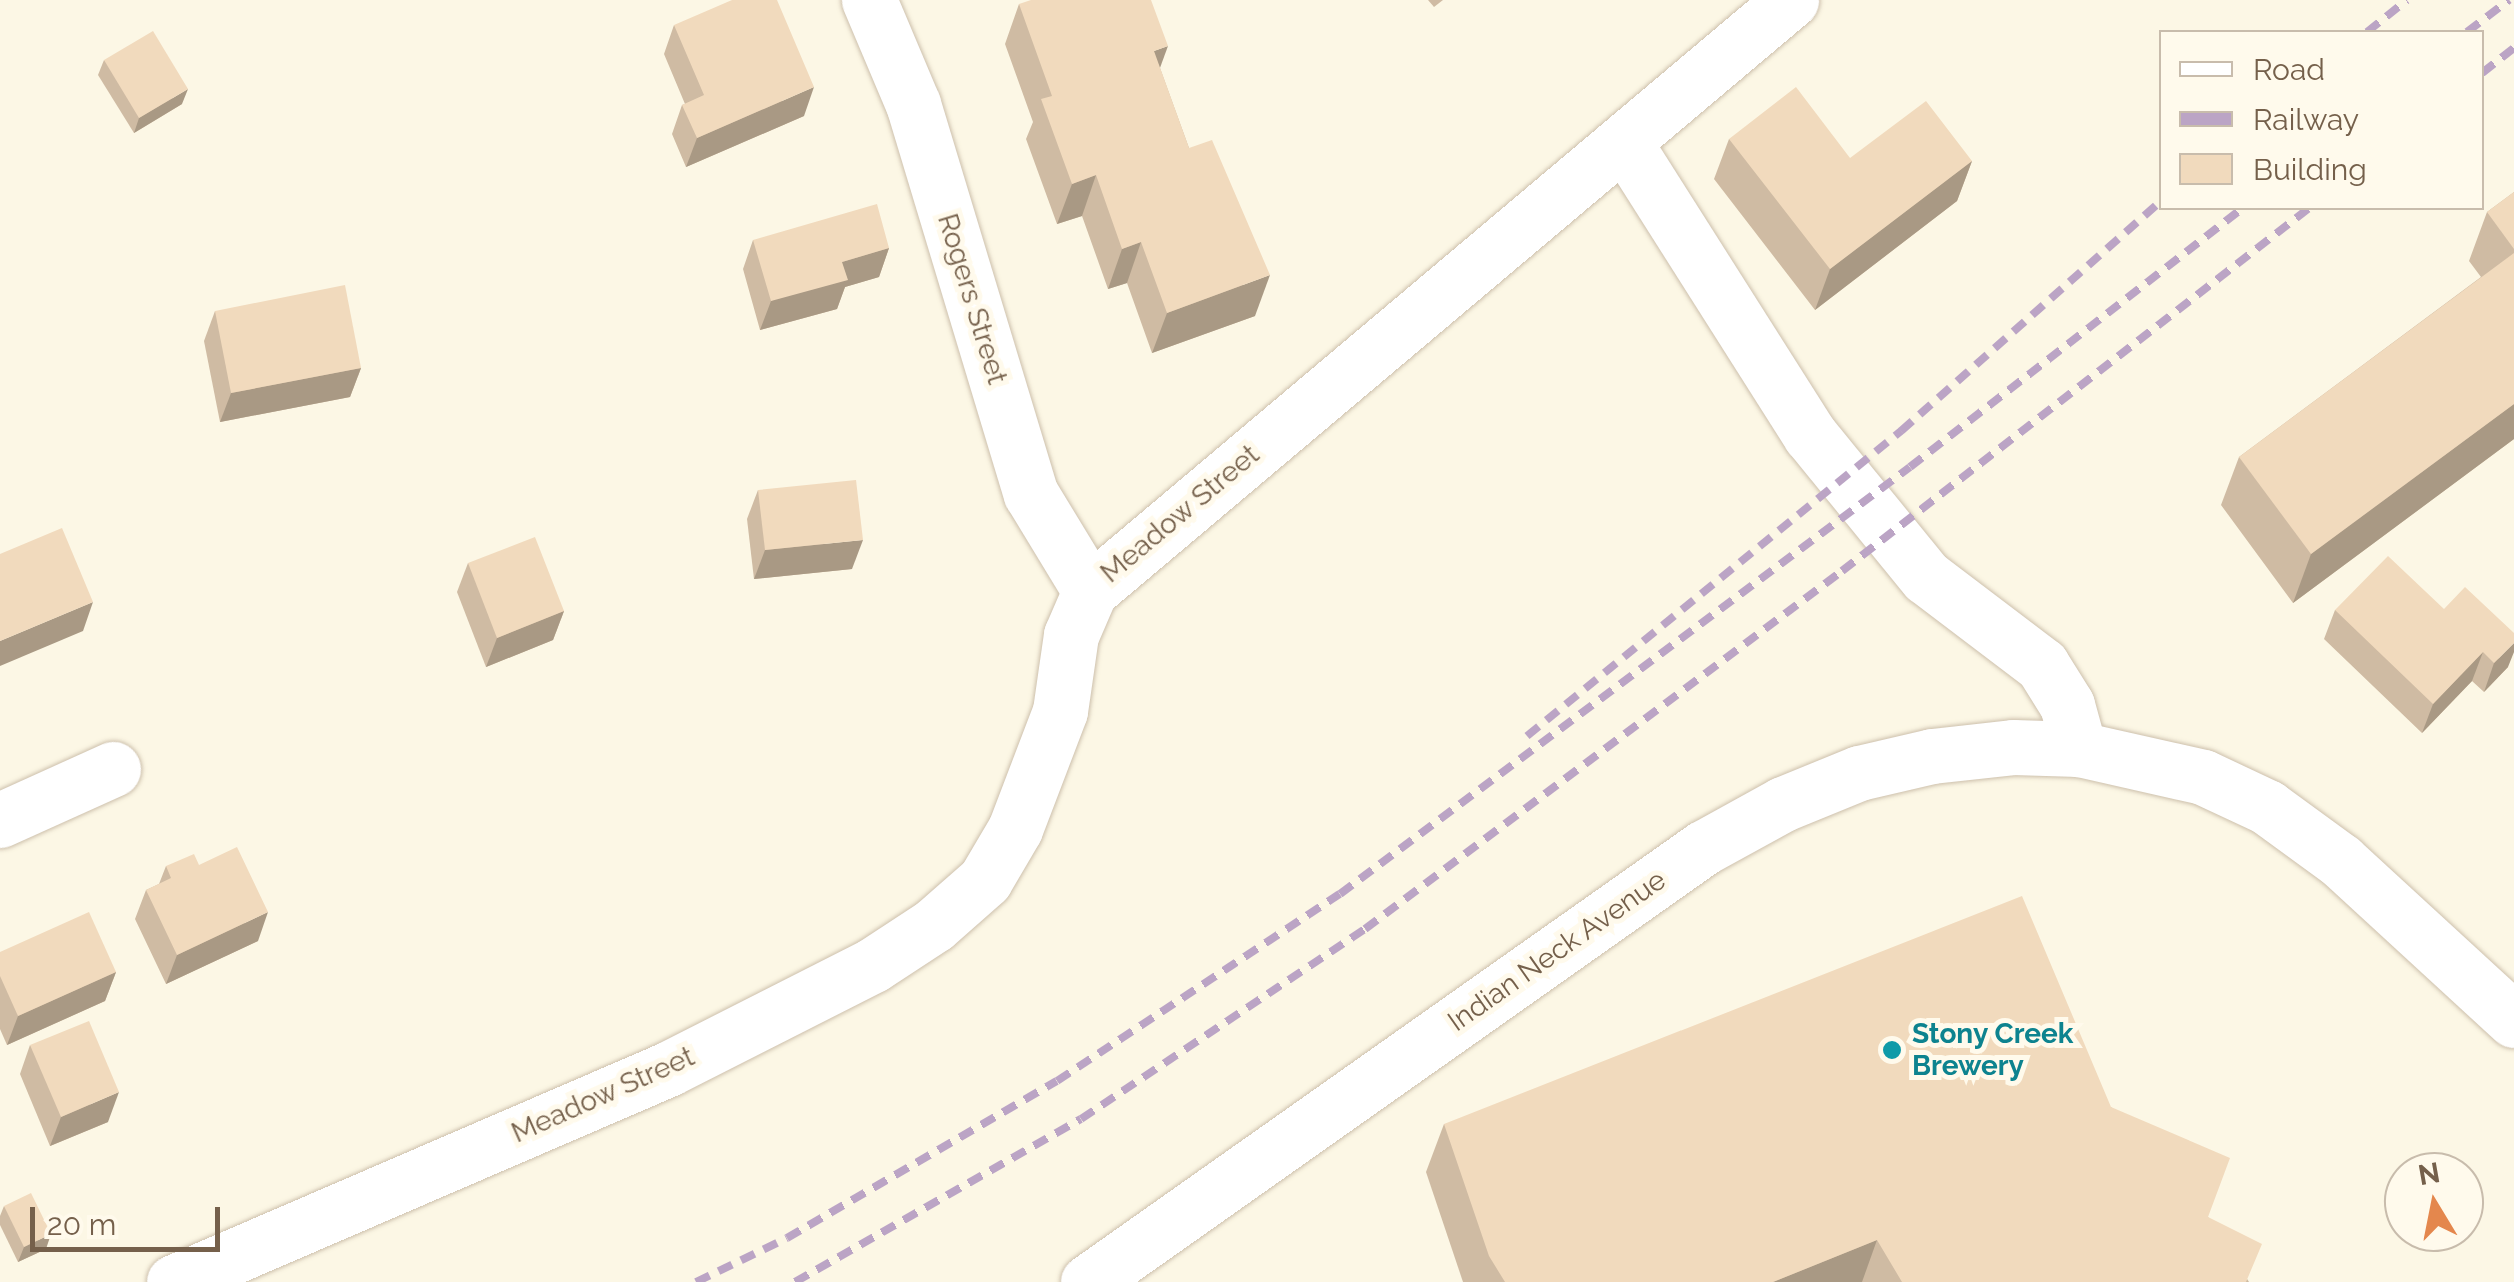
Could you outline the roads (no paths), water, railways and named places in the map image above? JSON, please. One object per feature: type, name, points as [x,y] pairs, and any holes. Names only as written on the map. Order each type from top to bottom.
[{"type":"street","name":"Rogers Street","points":[[870,0],[913,104],[1031,494],[1090,590]]},
{"type":"street","name":"Meadow Street","points":[[174,1282],[668,1069],[873,966],[934,925],[985,880],[1015,829],[1060,711],[1071,636],[1090,590],[1791,0]]},
{"type":"street","points":[[1624,142],[1810,435],[1926,576],[2042,665],[2067,705],[2080,750]]},
{"type":"street","name":"Indian Neck Avenue","points":[[1088,1282],[1704,848],[1783,804],[1859,773],[1932,756],[2013,747],[2080,750],[2203,777],[2267,807],[2341,862],[2497,1005]]},
{"type":"street","points":[[0,820],[113,769]]},
{"type":"railway","points":[[2370,30],[2407,0]]},
{"type":"railway","points":[[2470,30],[2509,0]]},
{"type":"railway","points":[[2484,71],[2514,48]]},
{"type":"railway","points":[[1527,736],[1901,431],[2159,203]]},
{"type":"railway","points":[[696,1282],[787,1238],[1057,1081],[1340,894],[1910,467],[2240,210]]},
{"type":"railway","points":[[795,1282],[1081,1119],[1365,929],[1842,571],[2306,210]]},
{"type":"place","name":"Stony Creek Brewery","points":[[1892,1050]]}]
